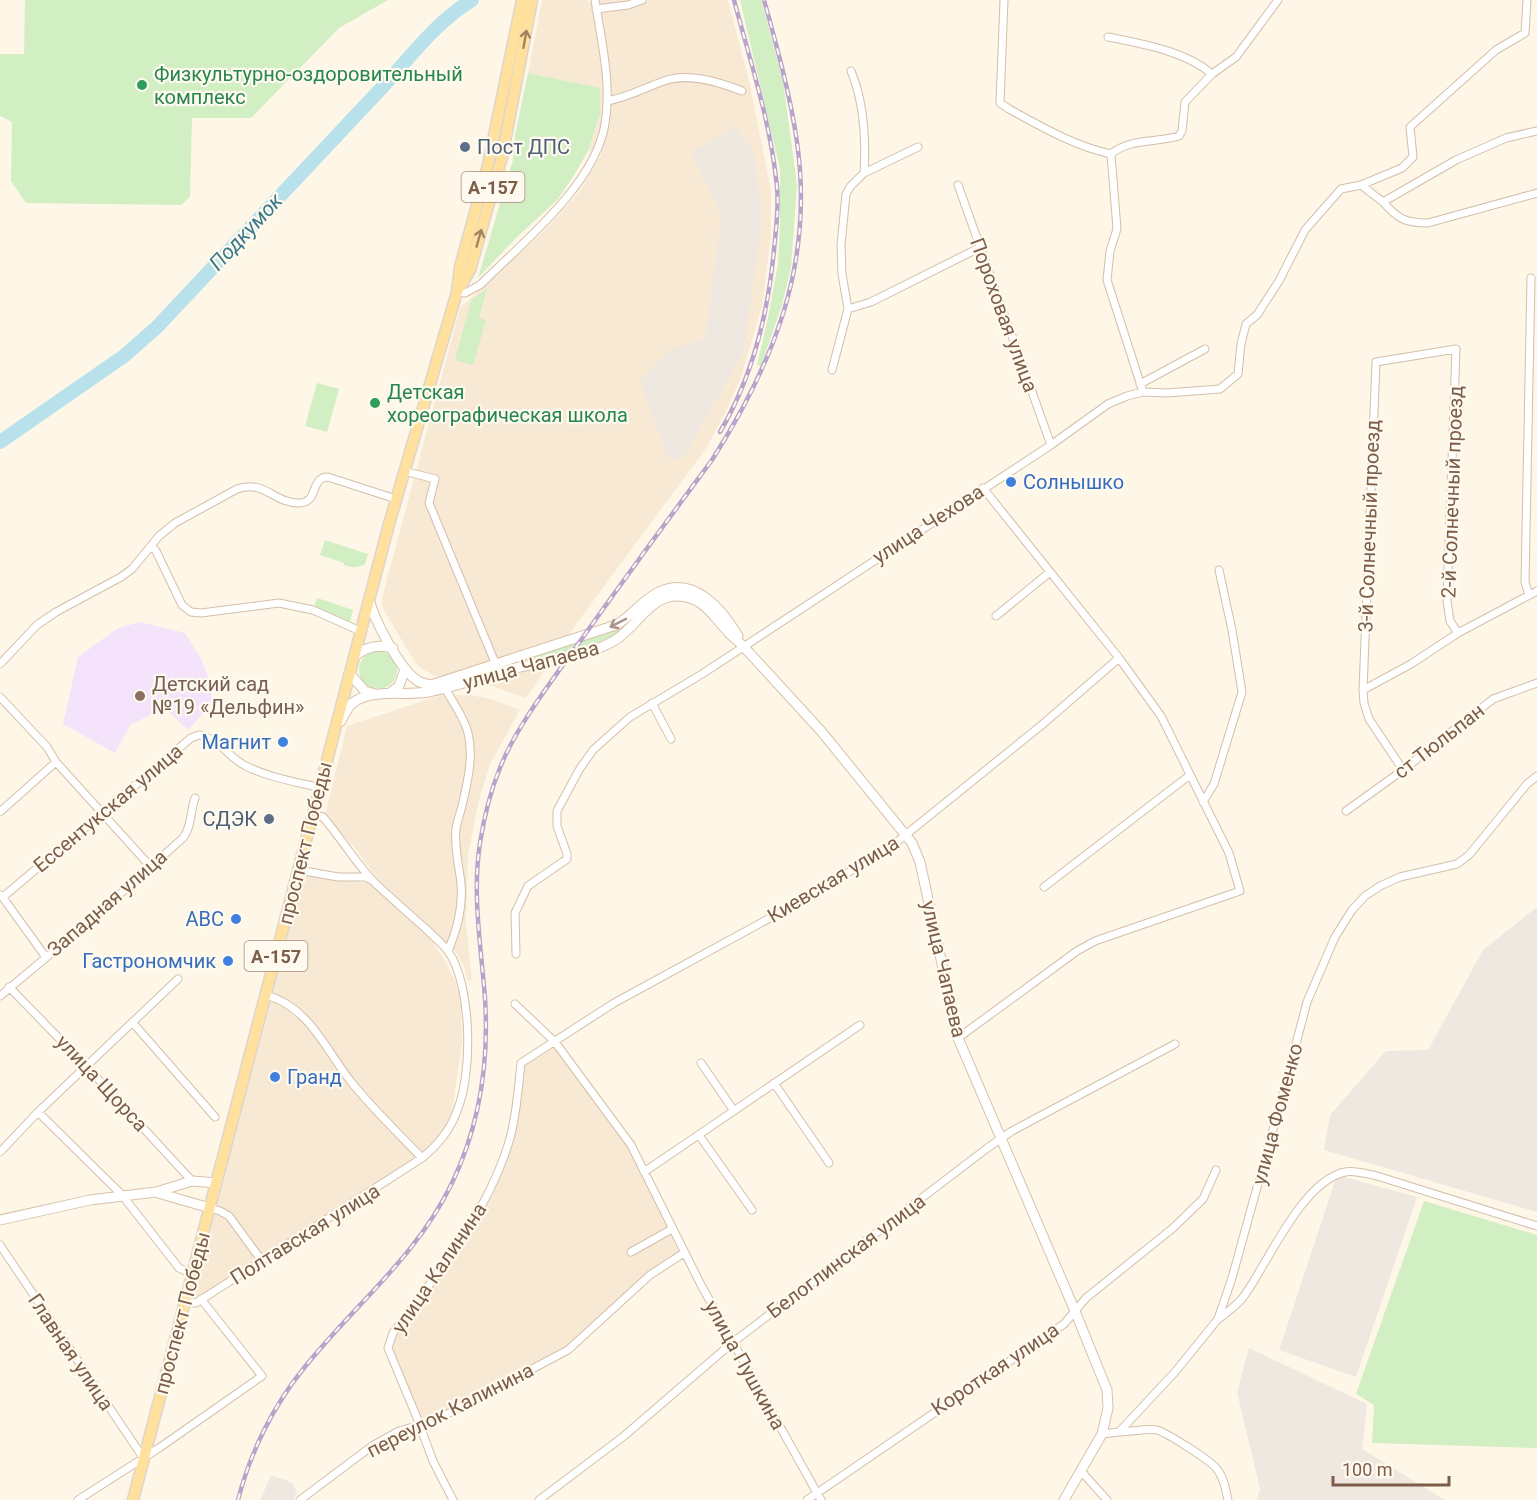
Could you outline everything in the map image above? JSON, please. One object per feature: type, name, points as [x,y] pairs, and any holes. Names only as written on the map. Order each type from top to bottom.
[{"type":"main road","name":"проспект Победы","points":[[512,77],[522,0]]},
{"type":"main road","name":"проспект Победы","points":[[133,1500],[360,631],[457,292],[460,267],[532,0]]},
{"type":"main road","name":"улица Чапаева","points":[[369,599],[375,621],[405,669],[423,684],[443,682],[616,625],[660,592],[670,589],[692,590],[711,601],[734,630],[743,646]]},
{"type":"main road","name":"улица Чапаева","points":[[334,730],[349,705],[375,694],[403,695],[445,688],[504,671],[579,655],[612,642],[658,601],[667,597],[690,597],[709,608],[729,634],[743,646],[821,731],[912,843],[920,862],[958,1038],[1107,1390],[1108,1408],[1102,1434]]},
{"type":"main road","points":[[353,658],[364,649],[376,646],[393,648]]},
{"type":"main road","points":[[390,693],[399,686],[405,669]]},
{"type":"main road","points":[[349,673],[365,691],[375,694]]},
{"type":"main road","points":[[0,1220],[122,1195],[156,1192],[192,1181],[217,1183]]},
{"type":"main road","points":[[156,1192],[210,1208]]},
{"type":"main road","points":[[1064,1500],[1102,1434]]},
{"type":"street","points":[[457,292],[465,293],[480,285],[560,205],[580,181],[599,146],[605,124],[607,101],[595,0]]},
{"type":"street","points":[[596,9],[628,5],[642,0]]},
{"type":"street","points":[[1004,0],[1000,103],[1009,110],[1071,142],[1111,154]]},
{"type":"street","points":[[1111,154],[1118,148],[1136,142],[1179,136],[1182,131],[1185,102],[1212,74],[1236,57],[1278,0]]},
{"type":"street","points":[[1527,0],[1525,33],[1496,50],[1410,127],[1413,156],[1402,168],[1361,184],[1395,215],[1409,223],[1428,223],[1537,193]]},
{"type":"street","points":[[1108,37],[1137,42],[1180,56],[1212,74]]},
{"type":"street","points":[[851,71],[857,86],[864,130],[864,172]]},
{"type":"street","points":[[607,101],[635,94],[666,80],[680,78],[709,80],[742,91]]},
{"type":"street","points":[[1383,202],[1456,160],[1506,138],[1537,131]]},
{"type":"street","points":[[832,370],[848,309],[842,274],[842,223],[846,194],[864,172],[918,147]]},
{"type":"street","points":[[1111,154],[1116,230],[1110,251],[1107,280],[1143,392]]},
{"type":"street","name":"улица Чехова","points":[[516,954],[515,913],[528,885],[567,859],[556,826],[557,811],[593,750],[630,717],[743,646],[1050,445],[1108,404],[1143,392],[1167,393],[1220,389],[1238,374],[1246,324],[1257,315],[1279,281],[1305,230],[1341,189],[1361,184]]},
{"type":"street","name":"Пороховая улица","points":[[958,185],[1050,445]]},
{"type":"street","points":[[848,309],[871,302],[979,249]]},
{"type":"street","points":[[1529,595],[1525,582],[1531,278]]},
{"type":"street","points":[[1140,384],[1205,349]]},
{"type":"street","name":"3-й Солнечный проезд","points":[[1403,770],[1369,718],[1364,704],[1363,690],[1376,362],[1456,349]]},
{"type":"street","name":"2-й Солнечный проезд","points":[[1456,349],[1447,601],[1450,621],[1458,633]]},
{"type":"street","points":[[404,471],[435,479],[429,503],[494,660]]},
{"type":"street","points":[[0,664],[37,625],[132,569],[159,536],[174,523],[247,485],[259,486],[278,498],[301,503],[308,501],[313,495],[317,481],[322,477],[328,477],[396,499]]},
{"type":"street","points":[[958,1038],[1077,951],[1095,941],[1240,891],[1229,853],[1161,716],[1119,658],[983,488]]},
{"type":"street","points":[[152,547],[182,605],[191,612],[201,613],[279,603],[314,610],[360,631]]},
{"type":"street","points":[[1203,802],[1214,784],[1242,692],[1219,570]]},
{"type":"street","points":[[996,616],[1050,572]]},
{"type":"street","points":[[1363,690],[1411,664],[1458,633],[1537,591]]},
{"type":"street","name":"Киевская улица","points":[[521,1063],[614,1003],[814,894],[905,835],[1043,724],[1119,658]]},
{"type":"street","name":"ст Тюльпан","points":[[1346,812],[1493,699],[1537,683]]},
{"type":"street","points":[[313,815],[323,818],[372,880],[448,951],[460,912],[461,885],[455,850],[456,825],[468,782],[470,758],[468,735],[462,718],[445,688]]},
{"type":"street","points":[[0,697],[47,747],[56,762],[150,866]]},
{"type":"street","points":[[652,704],[671,739]]},
{"type":"street","name":"Ессентукская улица","points":[[1,895],[103,813],[190,738],[200,735],[219,742],[231,756],[251,769],[320,788]]},
{"type":"street","points":[[0,812],[56,762]]},
{"type":"street","points":[[1044,887],[1190,775]]},
{"type":"street","name":"улица Фоменко","points":[[1119,1432],[1175,1372],[1218,1319],[1232,1278],[1307,1002],[1335,937],[1352,910],[1365,896],[1400,877],[1457,864],[1469,855],[1527,784],[1537,776]]},
{"type":"street","name":"Западная улица","points":[[0,996],[45,956],[85,925],[188,832],[191,808],[195,798]]},
{"type":"street","points":[[299,870],[338,877],[364,877],[372,880]]},
{"type":"street","points":[[1,895],[45,956]]},
{"type":"street","name":"Полтавская улица","points":[[185,1302],[196,1303],[423,1158],[436,1147],[448,1131],[458,1109],[466,1065],[467,1011],[458,971],[448,951]]},
{"type":"street","points":[[0,1152],[38,1112],[178,979]]},
{"type":"street","name":"улица Щорса","points":[[9,987],[87,1066],[192,1181]]},
{"type":"street","points":[[266,995],[291,1006],[304,1017],[351,1081],[423,1158]]},
{"type":"street","name":"улица Пушкина","points":[[516,1004],[555,1042],[631,1145],[684,1253],[732,1343],[821,1500]]},
{"type":"street","points":[[133,1023],[215,1117]]},
{"type":"street","points":[[644,1172],[860,1025]]},
{"type":"street","name":"Белоглинская улица","points":[[539,1500],[624,1436],[732,1343],[1000,1139],[1175,1044]]},
{"type":"street","name":"улица Калинина","points":[[453,1500],[433,1461],[388,1348],[393,1334],[457,1248],[490,1194],[509,1144],[521,1063]]},
{"type":"street","points":[[701,1063],[734,1111]]},
{"type":"street","points":[[774,1083],[829,1162]]},
{"type":"street","points":[[38,1112],[122,1195],[179,1268],[192,1274]]},
{"type":"street","points":[[699,1135],[752,1210]]},
{"type":"street","name":"Короткая улица","points":[[807,1500],[1064,1324],[1086,1298],[1181,1221],[1203,1199],[1216,1170]]},
{"type":"street","points":[[1218,1319],[1243,1298],[1285,1228],[1303,1204],[1333,1177],[1345,1172],[1377,1176],[1537,1226]]},
{"type":"street","points":[[210,1208],[229,1216],[262,1261]]},
{"type":"street","points":[[631,1252],[672,1229]]},
{"type":"street","name":"Главная улица","points":[[0,1245],[144,1459]]},
{"type":"street","name":"переулок Калинина","points":[[300,1500],[372,1446],[399,1431],[434,1421],[568,1350],[650,1275],[684,1253]]},
{"type":"street","points":[[78,1500],[144,1459],[262,1376],[201,1299]]},
{"type":"street","points":[[1102,1434],[1156,1429],[1205,1458],[1217,1469],[1225,1484],[1228,1500]]},
{"type":"street","points":[[1081,1471],[1107,1500]]},
{"type":"shaded area","points":[[542,0],[588,0],[589,3],[596,0],[728,0],[749,81],[771,190],[771,235],[762,306],[740,380],[724,415],[707,447],[577,623],[526,698],[486,684],[449,682],[427,672],[416,664],[382,607],[382,598],[460,308],[544,231],[580,191],[603,151],[588,151],[600,114],[600,88],[528,73]]},
{"type":"shaded area","points":[[735,127],[753,148],[762,220],[743,353],[686,453],[676,461],[667,455],[640,381],[671,349],[705,339],[722,216],[691,153]]},
{"type":"shaded area","name":"Детский сад №19 «Дельфин»","points":[[140,622],[185,633],[201,659],[212,687],[211,705],[188,730],[165,708],[130,725],[115,753],[63,724],[78,657],[118,628]]},
{"type":"shaded area","points":[[444,694],[491,699],[520,710],[490,764],[479,800],[468,855],[466,923],[472,981],[467,980],[464,966],[456,952],[376,877],[354,847],[325,816],[347,726]]},
{"type":"shaded area","points":[[301,875],[372,884],[429,937],[442,956],[455,980],[461,1003],[462,1041],[453,1107],[445,1130],[433,1145],[412,1162],[199,1298],[190,1297]]},
{"type":"shaded area","points":[[1537,907],[1537,1212],[1324,1150],[1330,1115],[1386,1051],[1428,1050],[1483,950]]},
{"type":"shaded area","points":[[555,1047],[629,1147],[679,1252],[647,1274],[564,1349],[432,1418],[422,1421],[392,1349],[398,1334],[460,1251],[493,1195],[511,1144],[524,1066]]},
{"type":"shaded area","points":[[1337,1175],[1417,1197],[1356,1377],[1279,1350]]},
{"type":"shaded area","points":[[1249,1348],[1367,1404],[1362,1449],[1445,1500],[1257,1500],[1260,1489],[1237,1392]]},
{"type":"shaded area","points":[[271,1476],[293,1484],[297,1493],[293,1500],[260,1500]]},
{"type":"green space","name":"Физкультурно-оздоровительный комплекс","points":[[25,0],[388,0],[339,28],[251,118],[192,118],[190,197],[181,205],[26,203],[11,181],[12,122],[0,116],[0,54],[24,54]]},
{"type":"green space","points":[[740,0],[761,0],[783,81],[797,185],[791,267],[782,305],[761,366],[757,365],[778,264],[780,169]]},
{"type":"green space","points":[[528,73],[600,88],[600,114],[588,151],[557,200],[478,278],[513,160],[515,135]]},
{"type":"green space","points":[[487,288],[479,318],[486,320],[473,365],[455,360],[471,301]]},
{"type":"green space","points":[[317,383],[339,389],[327,432],[305,426]]},
{"type":"green space","points":[[325,540],[368,554],[365,564],[349,567],[320,555]]},
{"type":"green space","points":[[317,598],[353,610],[349,626],[314,608]]},
{"type":"green space","points":[[630,622],[611,637],[578,651],[504,667],[608,632]]},
{"type":"green space","points":[[378,651],[385,652],[391,657],[396,663],[396,677],[391,683],[385,688],[378,689],[371,688],[365,683],[360,677],[359,670],[360,663],[365,657],[371,652]]},
{"type":"green space","points":[[1424,1201],[1537,1235],[1537,1448],[1372,1443],[1374,1405],[1356,1394]]},
{"type":"waterway","name":"Подкумок","points":[[0,442],[124,356],[157,327],[428,36],[472,0]]},
{"type":"railway","points":[[720,432],[742,389],[763,321],[768,298],[777,211],[777,187],[770,139],[734,0]]},
{"type":"railway","points":[[238,1500],[256,1448],[282,1398],[304,1368],[384,1280],[421,1235],[452,1183],[462,1161],[476,1116],[484,1069],[486,1022],[477,901],[478,862],[488,805],[507,751],[527,716],[712,460],[734,423],[771,348],[794,269],[800,228],[801,186],[791,106],[764,0]]},
{"type":"place","name":"Физкультурно-оздоровительный комплекс","points":[[142,85]]},
{"type":"place","name":"Пост ДПС","points":[[465,147]]},
{"type":"place","name":"Детская хореографическая школа","points":[[375,403]]},
{"type":"place","name":"Солнышко","points":[[1011,482]]},
{"type":"place","name":"Детский сад №19 «Дельфин»","points":[[140,696]]},
{"type":"place","name":"Магнит","points":[[283,742]]},
{"type":"place","name":"СДЭК","points":[[269,819]]},
{"type":"place","name":"ABC","points":[[236,919]]},
{"type":"place","name":"Гастрономчик","points":[[228,961]]},
{"type":"place","name":"Гранд","points":[[275,1077]]}]
